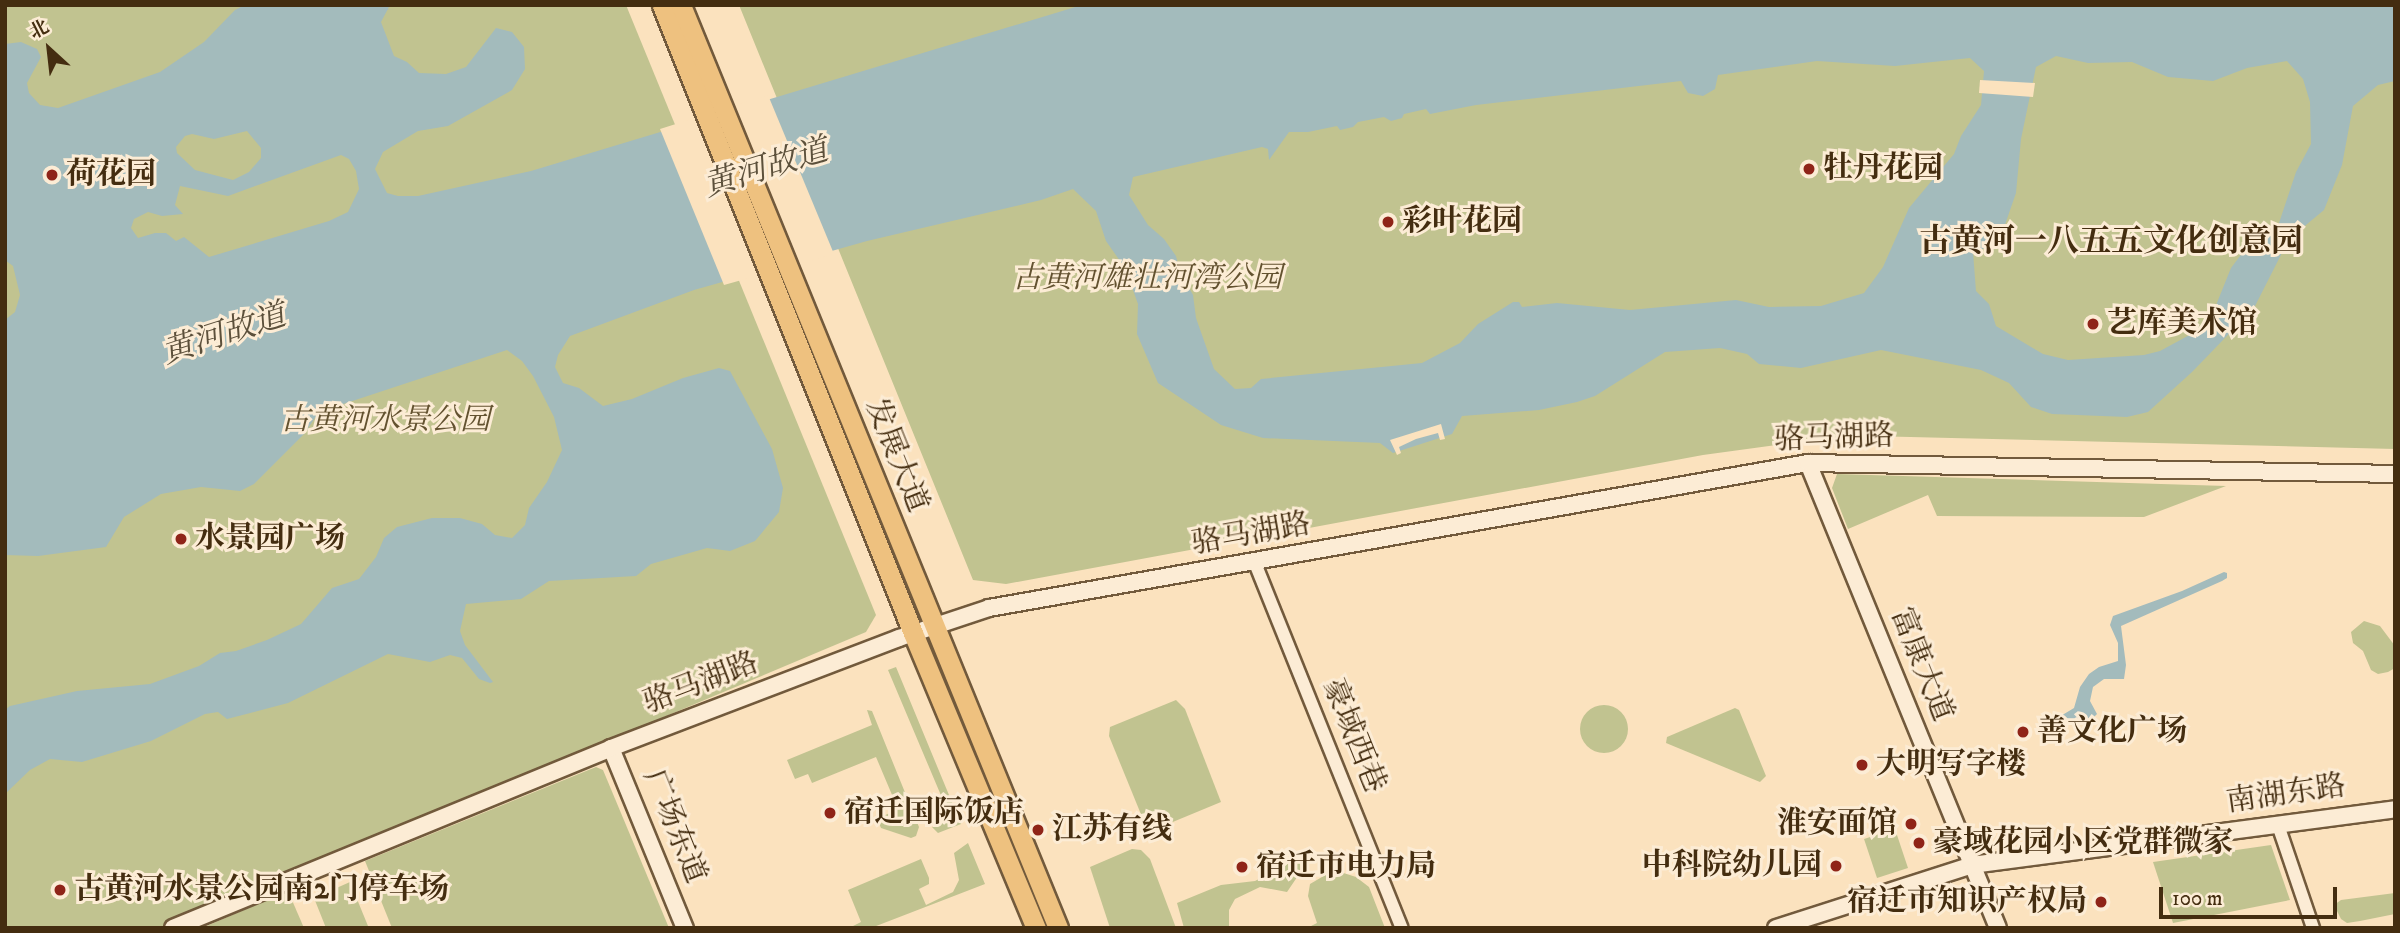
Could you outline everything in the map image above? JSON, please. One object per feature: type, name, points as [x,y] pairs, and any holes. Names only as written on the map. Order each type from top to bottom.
[{"type":"main road","name":"发展大道","points":[[662,5],[693,59],[799,292],[932,626],[1058,928]]},
{"type":"main road","name":"发展大道","points":[[681,5],[693,59],[781,303],[913,633],[1036,928]]},
{"type":"street","name":"骆马湖路","points":[[173,928],[611,748],[913,633],[989,608],[1808,463],[2395,474]]},
{"type":"street","name":"富康大道","points":[[1808,463],[1998,928]]},
{"type":"street","name":"豪域西巷","points":[[1255,563],[1402,928]]},
{"type":"street","name":"广场东道","points":[[611,748],[685,928]]},
{"type":"street","name":"南湖东路","points":[[1776,928],[1972,865],[2395,808]]},
{"type":"street","points":[[2278,825],[2313,928]]},
{"type":"green space","name":"古黄河水景公园","points":[[5,5],[626,5],[876,615],[866,632],[162,928],[5,928]]},
{"type":"green space","name":"古黄河雄壮河湾公园","points":[[739,5],[2395,5],[2395,449],[1869,436],[1792,443],[1703,455],[1006,584],[973,580]]},
{"type":"green space","points":[[1837,474],[2226,486],[2144,517],[1937,516],[1928,495],[1848,529],[1832,488]]},
{"type":"green space","points":[[2364,621],[2380,626],[2395,646],[2395,668],[2388,672],[2378,674],[2371,670],[2363,651],[2353,643],[2351,632]]},
{"type":"green space","points":[[896,667],[961,824],[938,833],[932,827],[948,820],[948,812],[888,670]]},
{"type":"green space","points":[[1176,700],[1185,709],[1221,802],[1151,831],[1147,829],[1109,736],[1110,727]]},
{"type":"green space","points":[[1604,705],[1621,712],[1628,729],[1621,746],[1604,753],[1587,746],[1580,729],[1587,712]]},
{"type":"green space","points":[[1735,708],[1739,710],[1766,776],[1760,782],[1666,743],[1667,737]]},
{"type":"green space","points":[[867,710],[872,711],[919,827],[916,836],[911,838],[881,828],[877,819],[898,809],[876,757],[812,783],[808,774],[795,779],[787,760],[872,725]]},
{"type":"green space","points":[[596,767],[603,770],[669,928],[392,928],[365,861]]},
{"type":"green space","points":[[1895,829],[1908,868],[1877,878],[1864,839]]},
{"type":"green space","points":[[968,843],[985,884],[871,928],[849,928],[861,922],[848,890],[921,859],[929,878],[929,884],[919,889],[926,905],[953,892],[959,880],[954,853]]},
{"type":"green space","points":[[2271,845],[2290,900],[2173,923],[2153,862]]},
{"type":"green space","points":[[1132,849],[1141,850],[1150,859],[1176,928],[1110,928],[1090,867]]},
{"type":"green space","points":[[1303,856],[1306,864],[1287,892],[1260,887],[1235,899],[1229,910],[1229,928],[1184,928],[1177,903],[1221,885],[1255,881]]},
{"type":"green space","points":[[1334,870],[1356,877],[1369,887],[1385,928],[1307,928],[1317,923],[1308,896],[1310,884]]},
{"type":"green space","points":[[350,882],[368,926],[326,928],[314,898]]},
{"type":"green space","points":[[288,891],[304,928],[202,928]]},
{"type":"green space","points":[[2395,893],[2395,914],[2360,921],[2347,923],[2341,919],[2334,905],[2341,900]]},
{"type":"water","name":"黄河故道","points":[[245,5],[390,5],[381,22],[394,56],[407,62],[419,73],[446,74],[466,67],[496,28],[512,32],[524,47],[525,69],[512,90],[448,126],[418,131],[383,152],[375,169],[387,193],[398,196],[418,196],[531,171],[1082,5],[2395,5],[2395,81],[2378,85],[2353,106],[2342,165],[2324,210],[2289,239],[2254,308],[2192,372],[2148,412],[2127,417],[2052,414],[2031,407],[2009,383],[1981,370],[1881,350],[1801,368],[1759,364],[1747,354],[1720,348],[1665,352],[1595,396],[1577,402],[1539,410],[1462,416],[1452,434],[1393,453],[1380,443],[1263,438],[1221,425],[1158,383],[1137,334],[1138,304],[1125,268],[1106,241],[1096,211],[1073,189],[1041,200],[867,241],[694,290],[570,336],[558,355],[555,367],[563,383],[579,388],[603,406],[632,399],[683,378],[719,368],[730,371],[772,449],[783,488],[779,512],[755,541],[730,551],[707,548],[651,564],[636,576],[549,581],[521,599],[466,604],[460,631],[465,645],[493,682],[479,679],[462,658],[450,655],[430,662],[388,654],[288,703],[227,719],[218,712],[205,714],[151,741],[82,762],[50,759],[30,770],[5,794],[5,710],[10,706],[77,691],[150,684],[199,666],[220,653],[236,651],[267,640],[301,624],[332,588],[359,579],[376,557],[384,538],[397,527],[432,518],[460,518],[482,524],[495,535],[512,538],[525,525],[529,508],[547,482],[562,450],[554,417],[533,376],[522,361],[507,350],[319,412],[304,434],[254,484],[240,491],[201,487],[161,494],[124,517],[106,547],[38,556],[5,555],[5,320],[15,312],[20,295],[13,266],[5,260],[5,44],[21,42],[37,49],[41,57],[27,83],[29,93],[40,105],[58,108],[160,72],[204,42],[235,10]],"holes":[[[2056,56],[2088,63],[2132,62],[2168,77],[2213,81],[2247,68],[2287,61],[2303,79],[2310,102],[2311,144],[2296,172],[2277,229],[2252,240],[2231,268],[2208,325],[2160,351],[2144,355],[2068,360],[2043,354],[1996,326],[1989,304],[1976,291],[1973,252],[1992,246],[2000,239],[2016,193],[2021,139],[2036,67]],[[1970,58],[1984,71],[1981,105],[1961,136],[1954,154],[1909,208],[1883,267],[1864,293],[1821,306],[1769,307],[1736,300],[1630,310],[1557,303],[1522,307],[1519,302],[1513,302],[1478,324],[1460,343],[1422,363],[1261,379],[1251,388],[1235,389],[1214,369],[1196,318],[1193,295],[1180,272],[1176,256],[1164,239],[1148,225],[1129,195],[1133,177],[1262,147],[1268,149],[1269,160],[1289,132],[1308,132],[1337,126],[1340,130],[1353,127],[1358,122],[1384,117],[1391,121],[1402,118],[1404,114],[1426,109],[1430,114],[1476,105],[1681,81],[1688,93],[1703,96],[1715,89],[1718,75],[1817,61],[1895,66]],[[247,131],[261,148],[261,158],[249,172],[233,180],[195,170],[177,153],[176,147],[185,136],[192,134],[214,139]],[[341,155],[349,159],[356,171],[359,189],[348,212],[329,221],[209,257],[184,237],[176,241],[166,233],[155,233],[138,238],[131,228],[134,219],[148,212],[162,216],[183,214],[175,205],[180,186],[228,196]]]},
{"type":"water","points":[[2227,573],[2227,578],[2222,581],[2121,626],[2126,665],[2124,679],[2104,679],[2093,687],[2090,701],[2097,714],[2093,718],[2054,724],[2054,720],[2074,708],[2080,687],[2089,674],[2099,667],[2118,661],[2118,643],[2110,625],[2113,616],[2182,591]]},
{"type":"pier","points":[[1980,80],[2035,83],[2033,97],[1979,93]]},
{"type":"pier","points":[[768,95],[834,254],[724,285],[660,129]]},
{"type":"pier","points":[[1441,424],[1445,439],[1440,440],[1438,433],[1416,439],[1399,447],[1401,453],[1397,455],[1390,440]]},
{"type":"place","name":"牡丹花园","points":[[1809,169]]},
{"type":"place","name":"荷花园","points":[[52,175]]},
{"type":"place","name":"彩叶花园","points":[[1388,222]]},
{"type":"place","name":"艺库美术馆","points":[[2093,324]]},
{"type":"place","name":"水景园广场","points":[[181,539]]},
{"type":"place","name":"善文化广场","points":[[2023,732]]},
{"type":"place","name":"大明写字楼","points":[[1862,765]]},
{"type":"place","name":"宿迁国际饭店","points":[[830,813]]},
{"type":"place","name":"淮安面馆","points":[[1911,824]]},
{"type":"place","name":"江苏有线","points":[[1038,830]]},
{"type":"place","name":"豪域花园小区党群微家","points":[[1919,843]]},
{"type":"place","name":"中科院幼儿园","points":[[1836,866]]},
{"type":"place","name":"宿迁市电力局","points":[[1242,867]]},
{"type":"place","name":"古黄河水景公园南2门停车场","points":[[60,890]]},
{"type":"place","name":"宿迁市知识产权局","points":[[2101,902]]},
{"type":"district","name":"古黄河一八五五文化创意园","points":[[2111,242]]}]
